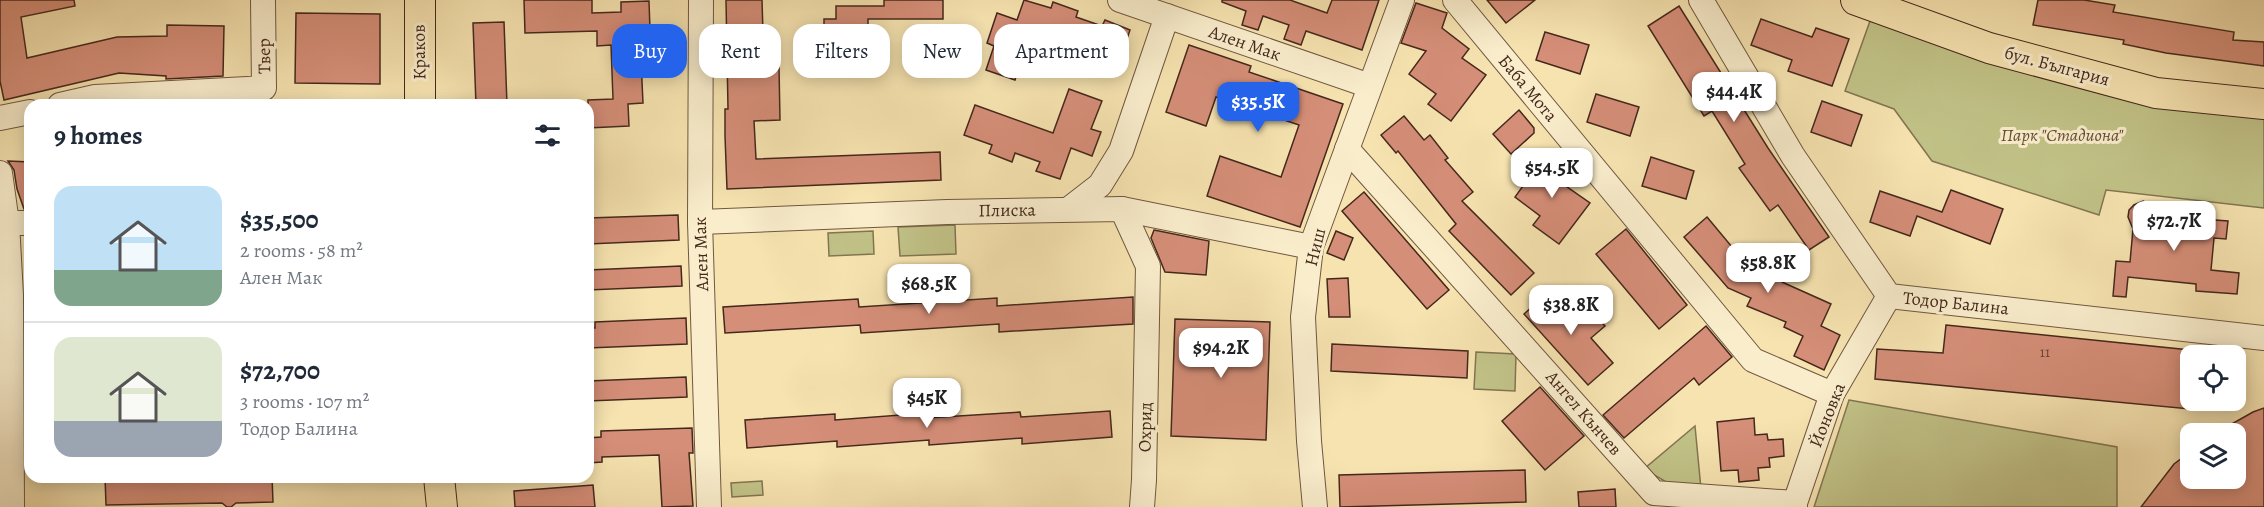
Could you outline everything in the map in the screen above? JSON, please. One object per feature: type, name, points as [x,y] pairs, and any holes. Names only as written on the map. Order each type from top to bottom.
[{"type":"main road","name":"Краков","points":[[420,0],[420,99]]},
{"type":"main road","name":"бул. България","points":[[1856,0],[1989,48],[2156,93],[2264,104]]},
{"type":"main road","points":[[440,483],[442,507]]},
{"type":"street","name":"Твер","points":[[86,99],[264,87],[263,0]]},
{"type":"street","name":"Ален Мак","points":[[701,0],[700,222],[708,507]]},
{"type":"street","name":"Ален Мак","points":[[1120,0],[1370,86]]},
{"type":"street","name":"Ниш","points":[[1315,507],[1309,441],[1303,317],[1311,247],[1402,0]]},
{"type":"street","name":"Баба Мота","points":[[1455,0],[1753,360],[1832,394]]},
{"type":"street","name":"Тодор Балина","points":[[1701,0],[1793,156],[1889,296],[2264,338]]},
{"type":"street","points":[[1069,209],[1100,185],[1121,151],[1167,16]]},
{"type":"street","points":[[0,118],[24,113]]},
{"type":"street","name":"Ангел Кънчев","points":[[1347,149],[1654,492],[1795,505]]},
{"type":"street","points":[[0,173],[19,223],[11,295],[12,507]]},
{"type":"street","name":"Плиска","points":[[700,222],[1122,209],[1311,247]]},
{"type":"street","name":"Охрид","points":[[1122,209],[1148,266],[1142,507]]},
{"type":"street","name":"Йоновка","points":[[1795,505],[1832,394],[1889,296]]},
{"type":"green space","name":"Парк \"Стадиона\"","points":[[1875,7],[1989,48],[2264,104],[2264,208],[2106,190],[2099,215],[1932,161],[1894,109],[1845,91]]},
{"type":"green space","points":[[955,225],[956,254],[900,256],[898,227]]},
{"type":"green space","points":[[873,231],[874,254],[829,256],[828,233]]},
{"type":"green space","points":[[1476,352],[1516,354],[1515,391],[1474,389]]},
{"type":"green space","points":[[1849,400],[2117,447],[2117,507],[1814,507]]},
{"type":"green space","points":[[1695,426],[1701,489],[1673,486],[1644,469]]},
{"type":"green space","points":[[762,481],[763,495],[732,497],[731,483]]},
{"type":"building","points":[[0,0],[74,0],[75,6],[21,17],[27,58],[117,37],[167,36],[167,25],[224,26],[223,76],[166,79],[166,76],[119,73],[4,100],[0,81]]},
{"type":"building","points":[[524,0],[592,0],[592,13],[621,12],[621,2],[649,1],[650,24],[612,24],[612,72],[611,45],[597,46],[597,31],[525,33]]},
{"type":"building","points":[[726,0],[762,0],[763,24],[726,24]]},
{"type":"building","points":[[884,0],[943,0],[943,19],[868,19],[868,24],[824,24],[824,19],[836,19],[836,6],[884,6]]},
{"type":"building","points":[[1024,0],[1051,8],[1053,2],[1078,11],[1076,17],[1096,24],[994,24],[994,46],[987,43],[997,13],[1017,20]]},
{"type":"building","points":[[1222,0],[1290,0],[1327,13],[1332,0],[1379,0],[1362,50],[1306,31],[1301,45],[1284,39],[1289,25],[1263,16],[1258,30],[1242,25],[1246,11],[1222,2]]},
{"type":"building","points":[[1487,0],[1535,0],[1506,23]]},
{"type":"building","points":[[2038,0],[2084,0],[2115,5],[2113,12],[2234,32],[2233,40],[2264,42],[2264,66],[2166,53],[2123,44],[2124,40],[2033,25]]},
{"type":"building","points":[[1416,3],[1447,13],[1442,28],[1469,49],[1462,58],[1486,75],[1451,121],[1428,104],[1436,94],[1409,74],[1426,51],[1401,43]]},
{"type":"building","points":[[1679,6],[1768,148],[1829,237],[1809,250],[1778,205],[1770,211],[1739,168],[1745,164],[1712,111],[1704,116],[1648,26]]},
{"type":"building","points":[[296,13],[380,14],[380,84],[295,83]]},
{"type":"building","points":[[1761,19],[1812,37],[1816,28],[1849,39],[1832,86],[1788,71],[1792,60],[1751,45]]},
{"type":"building","points":[[1105,20],[1115,24],[1103,24]]},
{"type":"building","points":[[504,22],[507,99],[476,99],[473,23]]},
{"type":"building","points":[[1545,32],[1589,45],[1580,74],[1536,60]]},
{"type":"building","points":[[1189,45],[1251,66],[1249,72],[1343,104],[1300,227],[1207,196],[1220,156],[1281,177],[1299,125],[1216,97],[1206,126],[1166,112]]},
{"type":"building","points":[[994,46],[994,73],[986,70]]},
{"type":"building","points":[[612,78],[642,78],[643,103],[628,104],[629,126],[594,128],[594,100],[613,99]]},
{"type":"building","points":[[727,78],[779,78],[780,120],[754,121],[756,159],[940,152],[941,180],[727,189],[725,109],[728,109]]},
{"type":"building","points":[[1069,89],[1102,101],[1091,129],[1101,132],[1092,156],[1071,148],[1060,179],[1036,171],[1040,162],[1015,153],[1012,162],[989,153],[992,145],[964,135],[975,105],[1053,133]]},
{"type":"building","points":[[1596,94],[1639,107],[1630,136],[1587,122]]},
{"type":"building","points":[[1822,101],[1862,115],[1851,146],[1811,132]]},
{"type":"building","points":[[1519,110],[1534,128],[1534,133],[1511,154],[1493,134]]},
{"type":"building","points":[[1404,116],[1424,140],[1430,135],[1448,158],[1445,160],[1473,192],[1462,201],[1534,273],[1511,295],[1449,231],[1456,224],[1398,151],[1396,153],[1381,135]]},
{"type":"building","points":[[1546,154],[1572,173],[1563,184],[1590,203],[1559,244],[1533,225],[1540,216],[1515,197]]},
{"type":"building","points":[[1651,157],[1694,171],[1686,199],[1642,186]]},
{"type":"building","points":[[8,161],[24,162],[24,209],[17,189],[14,170]]},
{"type":"building","points":[[1951,190],[2003,209],[1990,244],[1917,216],[1910,236],[1870,222],[1880,191],[1942,212]]},
{"type":"building","points":[[1364,192],[1449,290],[1427,309],[1342,211]]},
{"type":"building","points":[[2143,201],[2155,207],[2160,216],[2228,221],[2226,239],[2214,238],[2211,270],[2239,273],[2237,294],[2196,291],[2196,284],[2128,277],[2126,297],[2113,296],[2116,261],[2130,262],[2133,229],[2128,217],[2129,210]]},
{"type":"building","points":[[678,215],[679,240],[594,244],[594,218]]},
{"type":"building","points":[[1707,217],[1742,259],[1784,277],[1782,282],[1831,304],[1821,326],[1840,335],[1824,370],[1794,356],[1803,336],[1784,327],[1786,322],[1747,306],[1751,298],[1728,288],[1684,237]]},
{"type":"building","points":[[1626,229],[1687,305],[1659,329],[1596,254]]},
{"type":"building","points":[[1154,230],[1209,241],[1206,275],[1165,272],[1151,238]]},
{"type":"building","points":[[1336,231],[1353,238],[1344,260],[1327,253]]},
{"type":"building","points":[[681,266],[682,286],[594,290],[594,270]]},
{"type":"building","points":[[1348,278],[1350,317],[1329,317],[1327,279]]},
{"type":"building","points":[[1550,291],[1572,316],[1586,304],[1605,326],[1591,338],[1613,363],[1588,385],[1524,314]]},
{"type":"building","points":[[1133,297],[1133,324],[999,332],[999,324],[861,333],[860,325],[725,333],[723,307],[858,299],[859,307],[997,298],[997,306]]},
{"type":"building","points":[[686,318],[687,344],[594,348],[595,322]]},
{"type":"building","points":[[1175,319],[1270,322],[1266,440],[1171,436]]},
{"type":"building","points":[[1946,325],[2180,349],[2180,408],[1875,379],[1877,349],[1943,353]]},
{"type":"building","points":[[1706,326],[1732,357],[1699,385],[1694,378],[1624,438],[1603,415]]},
{"type":"building","points":[[1332,344],[1468,351],[1467,378],[1331,371]]},
{"type":"building","points":[[686,377],[687,397],[594,401],[594,381]]},
{"type":"building","points":[[1540,387],[1584,436],[1545,470],[1502,421]]},
{"type":"building","points":[[2264,408],[2264,507],[2141,507],[2180,460],[2180,489],[2246,489],[2246,423],[2234,423]]},
{"type":"building","points":[[1110,411],[1112,437],[1022,444],[1022,438],[929,445],[929,440],[837,447],[837,441],[747,448],[745,420],[835,414],[835,420],[927,413],[927,418],[1020,412],[1021,417]]},
{"type":"building","points":[[1754,418],[1755,435],[1767,434],[1768,440],[1783,439],[1784,456],[1769,458],[1770,467],[1758,468],[1759,480],[1739,482],[1738,470],[1721,471],[1717,422]]},
{"type":"building","points":[[692,428],[693,453],[689,453],[693,506],[662,507],[659,455],[602,457],[602,462],[594,463],[594,438],[601,437],[601,431]]},
{"type":"building","points":[[1525,470],[1526,502],[1340,507],[1339,475]]},
{"type":"building","points":[[105,483],[272,483],[273,502],[236,503],[231,507],[222,503],[106,505]]},
{"type":"building","points":[[593,485],[595,507],[515,507],[514,491]]},
{"type":"building","points":[[1615,489],[1616,507],[1579,507],[1578,492]]}]
